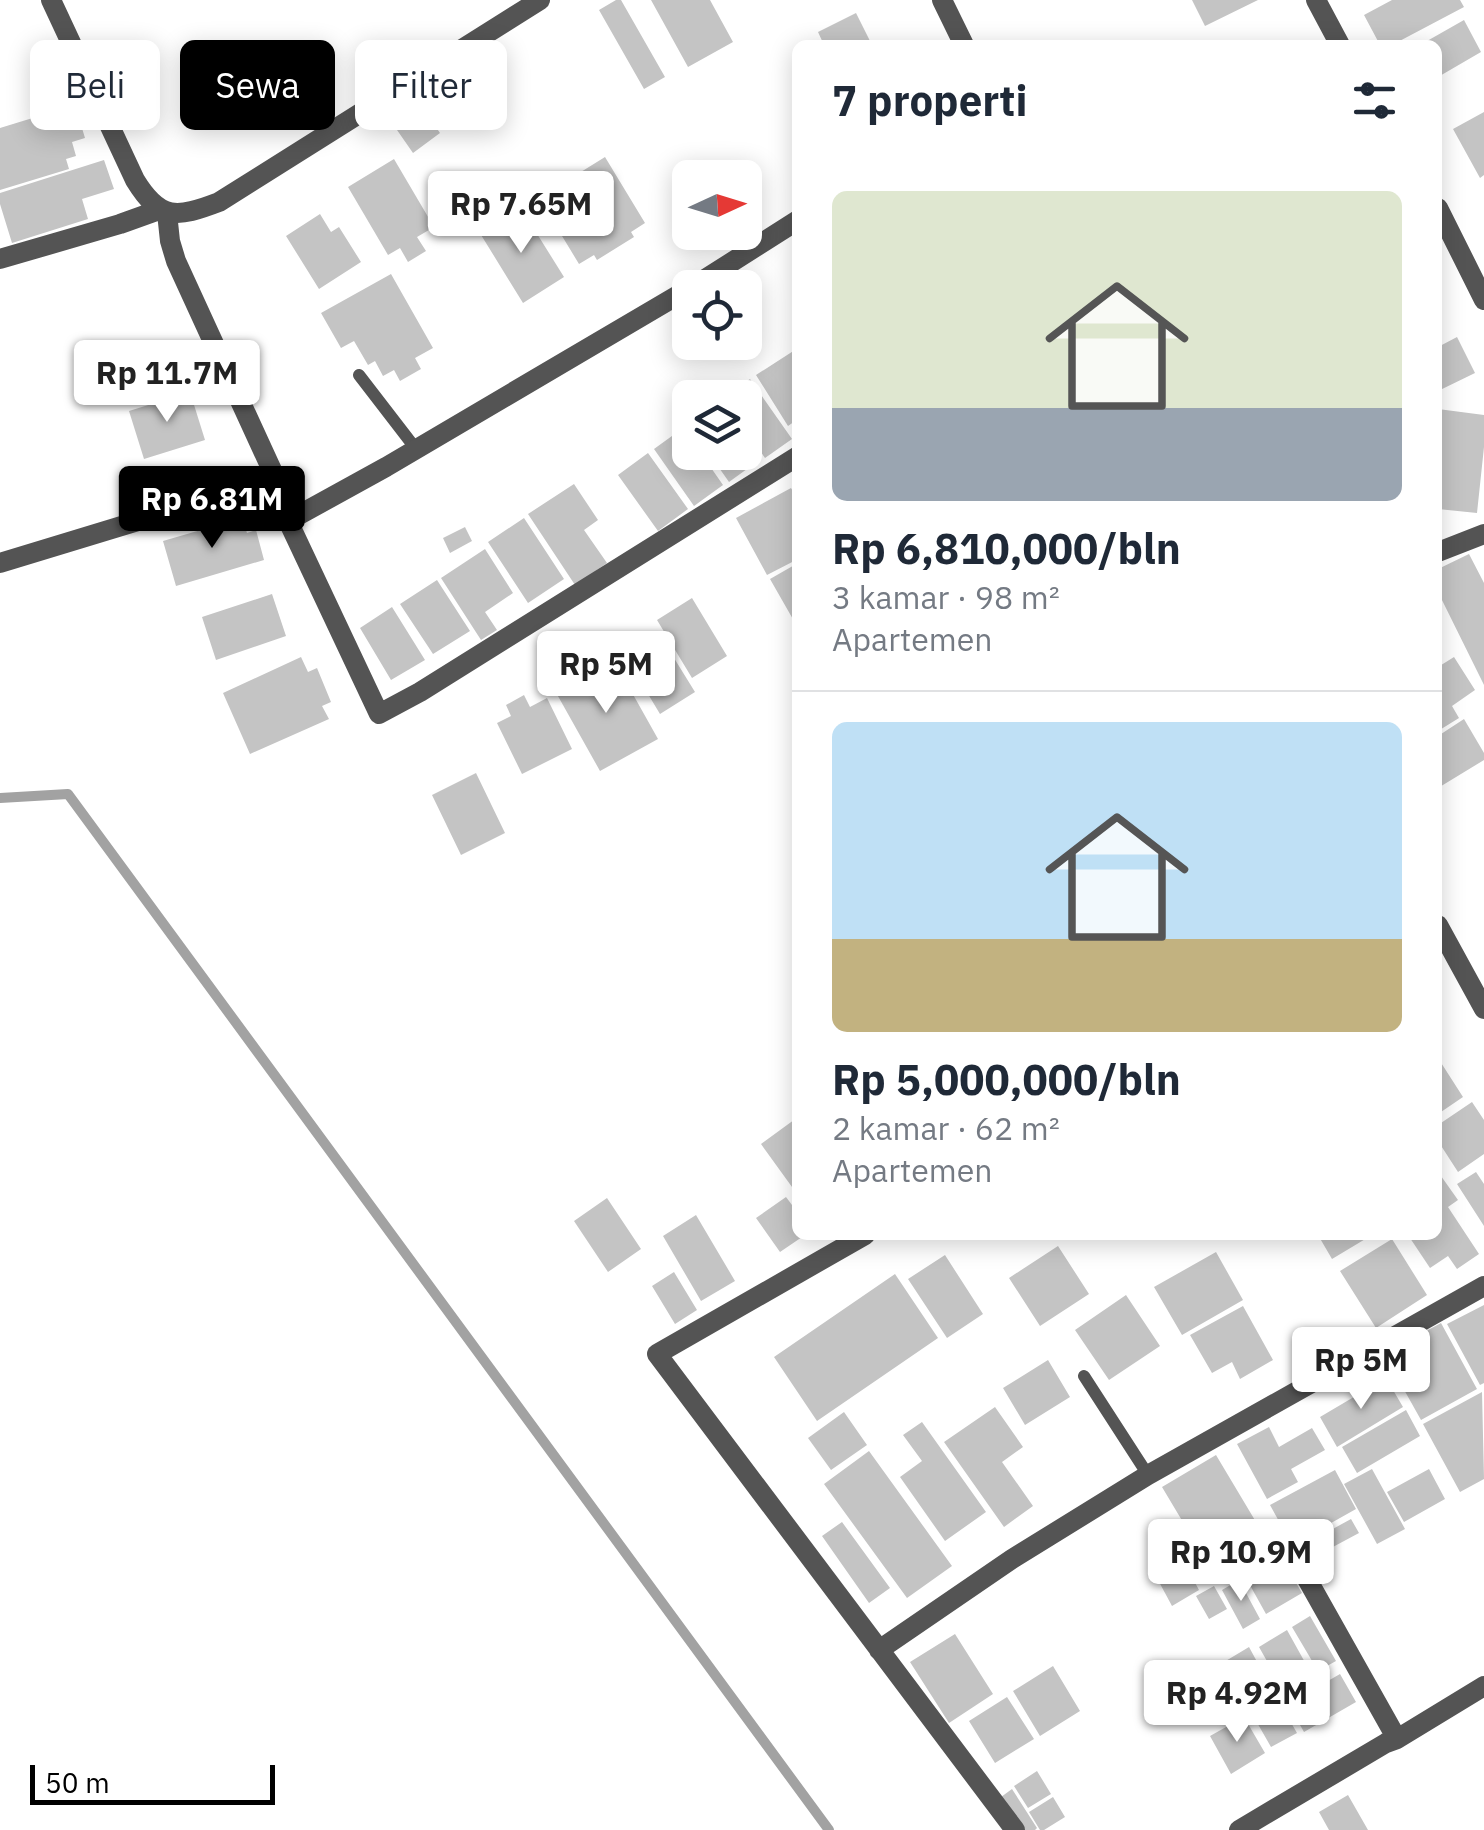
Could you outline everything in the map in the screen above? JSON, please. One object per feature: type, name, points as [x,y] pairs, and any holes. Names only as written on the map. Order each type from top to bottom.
[{"type":"street","points":[[51,0],[135,180],[146,198],[163,211],[176,261],[276,480],[288,521],[379,714],[792,460]]},
{"type":"street","points":[[0,259],[163,211],[195,211],[218,202],[540,0]]},
{"type":"street","points":[[942,0],[962,40]]},
{"type":"street","points":[[1325,3],[1338,40]]},
{"type":"street","points":[[1442,216],[1484,300]]},
{"type":"street","points":[[719,270],[792,224]]},
{"type":"street","points":[[288,521],[672,299]]},
{"type":"street","points":[[0,563],[276,480]]},
{"type":"street","points":[[1442,550],[1484,534]]},
{"type":"street","points":[[1442,932],[1484,1009]]},
{"type":"street","points":[[856,1240],[658,1354],[1015,1830]]},
{"type":"street","points":[[879,1650],[1012,1559],[1148,1475],[1484,1286]]},
{"type":"street","points":[[1293,1554],[1398,1739]]},
{"type":"street","points":[[1239,1830],[1484,1686]]},
{"type":"lane","points":[[359,374],[416,450]]},
{"type":"lane","points":[[1084,1376],[1148,1475]]},
{"type":"building","points":[[621,0],[665,77],[644,89],[599,10]]},
{"type":"building","points":[[651,0],[710,0],[733,42],[688,67]]},
{"type":"building","points":[[1192,0],[1258,0],[1205,26]]},
{"type":"building","points":[[1392,0],[1460,0],[1464,7],[1401,40],[1377,40],[1364,15]]},
{"type":"building","points":[[856,13],[870,40],[822,40],[818,32]]},
{"type":"building","points":[[1464,20],[1481,52],[1442,75],[1442,40],[1429,40]]},
{"type":"building","points":[[1484,112],[1484,175],[1480,178],[1453,129]]},
{"type":"building","points":[[30,119],[30,130],[83,130],[85,138],[72,142],[76,156],[66,159],[69,169],[0,190],[0,128]]},
{"type":"building","points":[[397,130],[438,130],[440,133],[413,153]]},
{"type":"building","points":[[605,157],[645,223],[631,232],[634,237],[597,260],[594,255],[579,264],[539,198]]},
{"type":"building","points":[[394,159],[434,227],[417,237],[426,251],[408,262],[400,248],[388,255],[348,187]]},
{"type":"building","points":[[104,160],[114,189],[82,199],[88,219],[12,243],[0,193]]},
{"type":"building","points":[[509,210],[520,227],[529,221],[564,277],[523,303],[478,230]]},
{"type":"building","points":[[320,214],[331,232],[339,227],[361,262],[319,289],[286,236]]},
{"type":"building","points":[[391,274],[433,348],[415,358],[421,369],[400,381],[394,370],[383,376],[375,361],[368,365],[354,341],[341,348],[321,313]]},
{"type":"building","points":[[1457,337],[1475,373],[1442,389],[1442,345]]},
{"type":"building","points":[[792,352],[792,423],[788,426],[762,380],[756,375]]},
{"type":"building","points":[[190,392],[205,440],[144,459],[129,411]]},
{"type":"building","points":[[762,396],[792,439],[765,458],[762,454]]},
{"type":"building","points":[[1442,410],[1484,415],[1477,513],[1442,509]]},
{"type":"building","points":[[672,436],[672,470],[713,470],[723,485],[694,506],[654,449]]},
{"type":"building","points":[[648,453],[688,509],[658,531],[618,475]]},
{"type":"building","points":[[721,470],[746,470],[729,482]]},
{"type":"building","points":[[574,484],[598,520],[584,530],[607,563],[575,585],[528,514]]},
{"type":"building","points":[[791,488],[792,562],[767,575],[736,518]]},
{"type":"building","points":[[242,518],[247,533],[256,530],[264,560],[176,586],[163,541]]},
{"type":"building","points":[[524,518],[564,579],[528,603],[488,542]]},
{"type":"building","points":[[465,527],[472,541],[450,553],[443,538]]},
{"type":"building","points":[[485,549],[513,593],[485,612],[497,630],[481,640],[441,578]]},
{"type":"building","points":[[1469,554],[1484,583],[1484,685],[1442,600],[1442,567]]},
{"type":"building","points":[[792,566],[792,618],[770,579]]},
{"type":"building","points":[[437,580],[470,631],[433,654],[400,604]]},
{"type":"building","points":[[272,594],[286,636],[216,660],[202,617]]},
{"type":"building","points":[[692,598],[727,656],[692,678],[657,620]]},
{"type":"building","points":[[392,607],[425,660],[391,680],[360,628]]},
{"type":"building","points":[[661,637],[695,692],[660,714],[627,659]]},
{"type":"building","points":[[301,657],[308,672],[317,668],[331,702],[322,706],[329,719],[250,754],[223,693]]},
{"type":"building","points":[[1454,657],[1475,690],[1452,706],[1459,718],[1442,729],[1442,664]]},
{"type":"building","points":[[602,662],[611,679],[621,673],[658,739],[600,771],[554,689]]},
{"type":"building","points":[[524,695],[530,707],[547,698],[572,749],[522,774],[497,723],[511,716],[506,705]]},
{"type":"building","points":[[1464,719],[1484,753],[1484,760],[1442,786],[1442,733]]},
{"type":"building","points":[[476,773],[505,833],[461,855],[432,795]]},
{"type":"building","points":[[1442,1064],[1463,1097],[1442,1111]]},
{"type":"building","points":[[1472,1102],[1484,1120],[1484,1154],[1458,1172],[1442,1147],[1442,1122]]},
{"type":"building","points":[[792,1121],[792,1187],[761,1144]]},
{"type":"building","points":[[1476,1172],[1484,1184],[1484,1226],[1457,1184]]},
{"type":"building","points":[[1442,1177],[1458,1200],[1448,1207],[1479,1254],[1457,1269],[1448,1256],[1430,1268],[1411,1240],[1442,1240]]},
{"type":"building","points":[[786,1197],[792,1205],[792,1240],[798,1240],[780,1252],[756,1218]]},
{"type":"building","points":[[607,1198],[641,1249],[608,1272],[574,1221]]},
{"type":"building","points":[[696,1215],[735,1281],[701,1301],[663,1236]]},
{"type":"building","points":[[1321,1240],[1364,1240],[1332,1259]]},
{"type":"building","points":[[1393,1240],[1427,1295],[1376,1328],[1340,1271]]},
{"type":"building","points":[[1058,1246],[1089,1294],[1040,1326],[1009,1278]]},
{"type":"building","points":[[1216,1252],[1243,1300],[1182,1335],[1154,1287]]},
{"type":"building","points":[[945,1255],[983,1314],[947,1338],[908,1279]]},
{"type":"building","points":[[674,1272],[697,1310],[675,1324],[652,1286]]},
{"type":"building","points":[[895,1274],[938,1338],[817,1421],[774,1357]]},
{"type":"building","points":[[1126,1295],[1160,1346],[1109,1380],[1075,1330]]},
{"type":"building","points":[[1484,1305],[1484,1383],[1480,1385],[1447,1324]]},
{"type":"building","points":[[1243,1306],[1273,1360],[1240,1379],[1232,1362],[1212,1373],[1190,1335]]},
{"type":"building","points":[[1441,1323],[1477,1389],[1421,1420],[1384,1354]]},
{"type":"building","points":[[1048,1360],[1070,1397],[1025,1425],[1003,1388]]},
{"type":"building","points":[[1386,1378],[1403,1407],[1337,1447],[1320,1417]]},
{"type":"building","points":[[1482,1392],[1484,1479],[1460,1492],[1423,1424]]},
{"type":"building","points":[[995,1407],[1023,1447],[1002,1462],[1033,1506],[1004,1527],[944,1442]]},
{"type":"building","points":[[1406,1410],[1420,1436],[1357,1473],[1342,1447]]},
{"type":"building","points":[[844,1412],[867,1445],[831,1470],[808,1438]]},
{"type":"building","points":[[922,1422],[986,1512],[945,1541],[900,1477],[922,1461],[903,1435]]},
{"type":"building","points":[[1269,1427],[1279,1447],[1312,1428],[1325,1450],[1291,1469],[1298,1482],[1267,1499],[1237,1444]]},
{"type":"building","points":[[869,1451],[952,1566],[907,1598],[824,1484]]},
{"type":"building","points":[[1216,1455],[1256,1522],[1202,1554],[1162,1487]]},
{"type":"building","points":[[1372,1469],[1405,1529],[1377,1544],[1344,1484]]},
{"type":"building","points":[[1429,1469],[1445,1499],[1404,1522],[1387,1492]]},
{"type":"building","points":[[1335,1470],[1356,1509],[1292,1545],[1270,1505]]},
{"type":"building","points":[[1351,1519],[1359,1533],[1316,1556],[1309,1542]]},
{"type":"building","points":[[842,1522],[890,1588],[869,1603],[822,1536]]},
{"type":"building","points":[[1262,1528],[1272,1545],[1217,1577],[1207,1560]]},
{"type":"building","points":[[1276,1549],[1302,1593],[1266,1614],[1241,1569]]},
{"type":"building","points":[[1185,1564],[1199,1590],[1172,1606],[1158,1580]]},
{"type":"building","points":[[1239,1580],[1260,1619],[1243,1629],[1222,1590]]},
{"type":"building","points":[[1214,1586],[1227,1609],[1209,1619],[1196,1596]]},
{"type":"building","points":[[1310,1616],[1336,1661],[1318,1671],[1292,1627]]},
{"type":"building","points":[[1287,1630],[1312,1675],[1284,1691],[1259,1647]]},
{"type":"building","points":[[955,1634],[993,1694],[949,1723],[910,1662]]},
{"type":"building","points":[[1249,1647],[1261,1669],[1236,1683],[1224,1662]]},
{"type":"building","points":[[1053,1666],[1080,1711],[1040,1736],[1013,1691]]},
{"type":"building","points":[[1340,1674],[1356,1702],[1304,1732],[1288,1704]]},
{"type":"building","points":[[1264,1676],[1297,1733],[1271,1747],[1239,1691]]},
{"type":"building","points":[[1007,1697],[1034,1739],[995,1763],[969,1721]]},
{"type":"building","points":[[1244,1717],[1265,1753],[1231,1774],[1210,1736]]},
{"type":"building","points":[[1037,1771],[1051,1794],[1028,1808],[1014,1786]]},
{"type":"building","points":[[1012,1789],[1035,1830],[1023,1830],[1001,1797]]},
{"type":"building","points":[[1348,1795],[1368,1830],[1329,1830],[1319,1812]]},
{"type":"building","points":[[1053,1797],[1065,1817],[1040,1830],[1029,1812]]},
{"type":"waterway","points":[[0,798],[68,794],[829,1830]]}]
